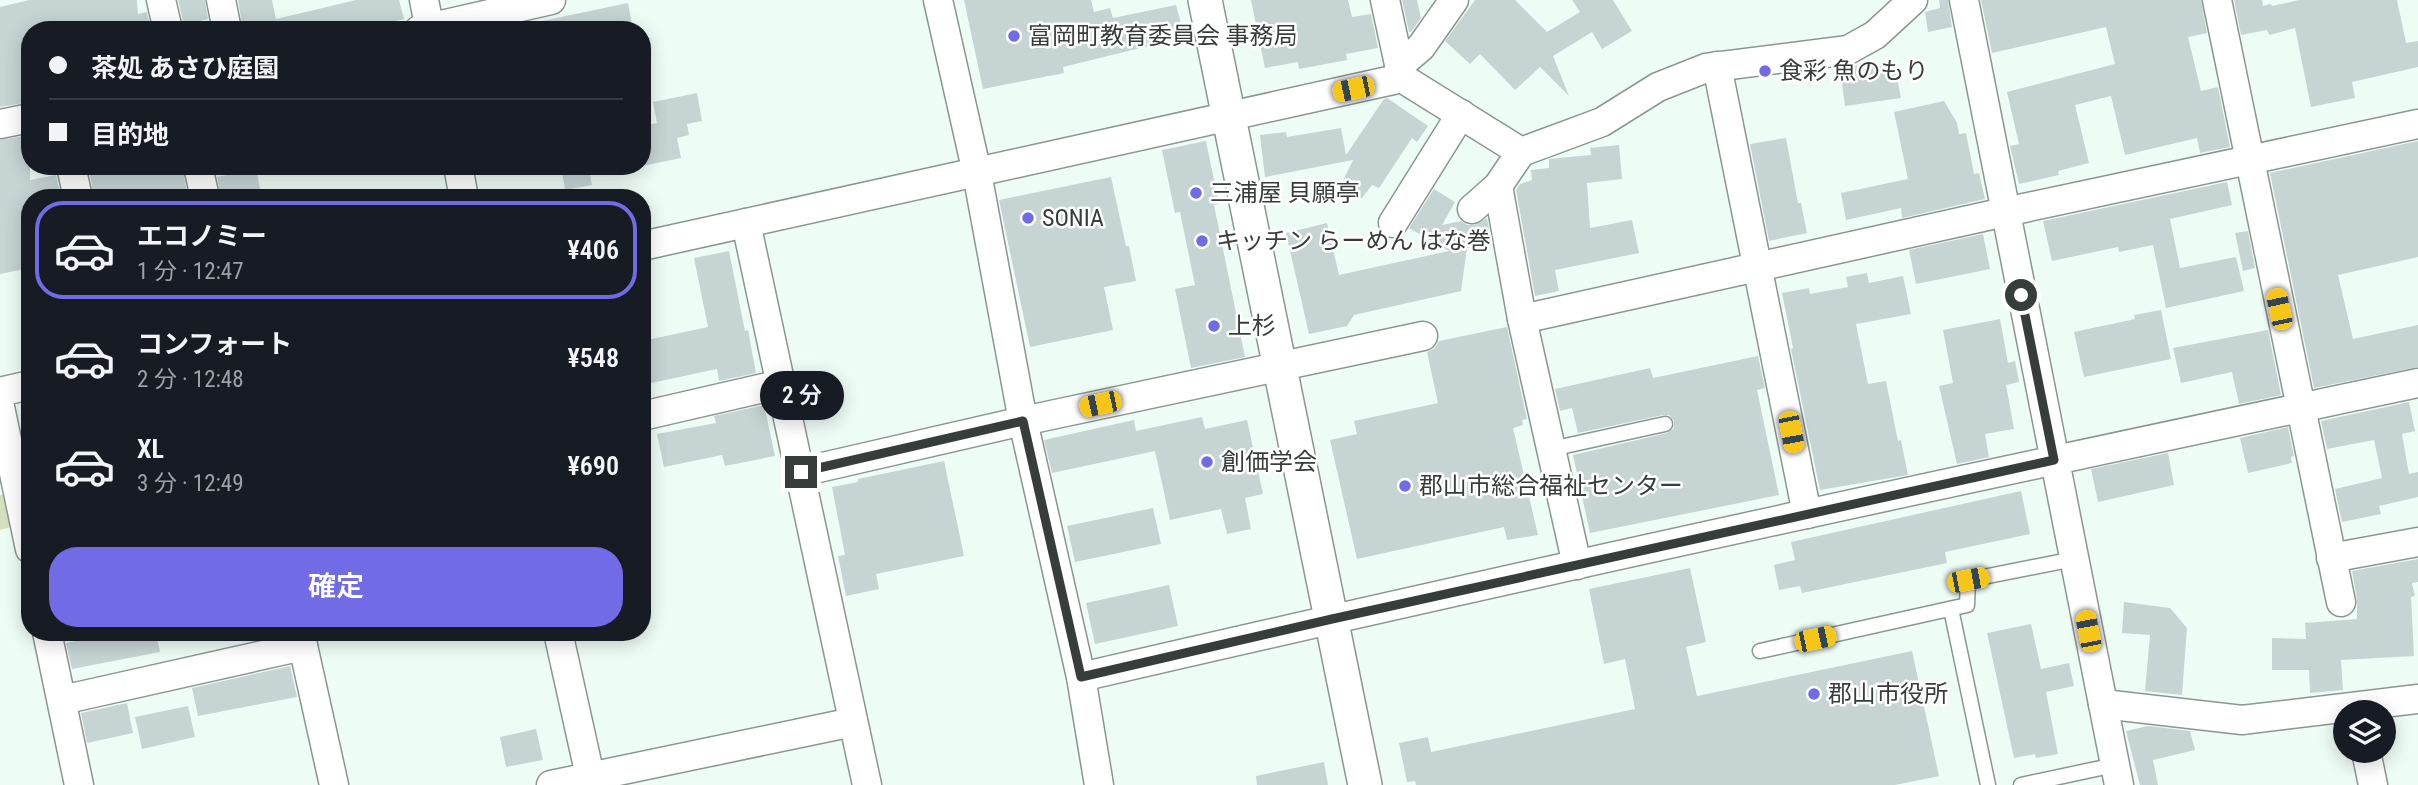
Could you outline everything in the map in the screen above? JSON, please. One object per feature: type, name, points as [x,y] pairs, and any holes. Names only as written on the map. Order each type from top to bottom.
[{"type":"street","points":[[161,0],[166,21]]},
{"type":"street","points":[[221,0],[225,21]]},
{"type":"street","points":[[424,0],[425,21]]},
{"type":"street","points":[[460,21],[551,0]]},
{"type":"street","points":[[938,0],[976,173],[1023,421],[1081,677],[1099,785]]},
{"type":"street","points":[[1205,0],[1365,785]]},
{"type":"street","points":[[1385,0],[1401,72],[1521,152]]},
{"type":"street","points":[[651,244],[1230,115],[1401,72],[1454,0]]},
{"type":"street","points":[[1472,209],[1498,186],[1521,152],[1602,122],[1658,87],[1706,68],[1848,50],[1875,35],[1913,0]]},
{"type":"street","points":[[1964,0],[2117,775]]},
{"type":"street","points":[[2217,0],[2341,602]]},
{"type":"street","points":[[1717,66],[1807,514]]},
{"type":"street","points":[[1393,223],[1461,114]]},
{"type":"street","points":[[0,124],[21,120]]},
{"type":"street","points":[[1522,319],[2418,124]]},
{"type":"street","points":[[1498,186],[1522,319],[1577,565]]},
{"type":"street","points":[[746,223],[867,785]]},
{"type":"street","points":[[801,472],[1423,335]]},
{"type":"street","points":[[1081,677],[1807,514],[2418,383]]},
{"type":"street","points":[[651,414],[781,384]]},
{"type":"street","points":[[0,392],[21,387]]},
{"type":"street","points":[[0,407],[21,489]]},
{"type":"street","points":[[2331,558],[2418,541]]},
{"type":"street","points":[[49,641],[79,785]]},
{"type":"street","points":[[62,700],[293,641]]},
{"type":"street","points":[[301,641],[334,785]]},
{"type":"street","points":[[560,641],[591,781]]},
{"type":"street","points":[[2396,703],[2418,699]]},
{"type":"street","points":[[2103,704],[2242,720],[2333,712]]},
{"type":"street","points":[[551,785],[591,781],[853,722]]},
{"type":"street","points":[[2368,763],[2373,785]]},
{"type":"lane","points":[[1551,449],[1665,424]]},
{"type":"lane","points":[[1760,651],[1967,605],[1968,580],[2074,559]]},
{"type":"lane","points":[[1951,609],[1988,785]]},
{"type":"lane","points":[[2021,785],[2117,775]]},
{"type":"green space","points":[[5,494],[11,527],[0,530],[0,495]]},
{"type":"building","points":[[29,0],[137,0],[138,14],[147,12],[149,21],[21,21],[21,104],[0,107],[0,7]]},
{"type":"building","points":[[178,0],[205,0],[208,19],[183,21]]},
{"type":"building","points":[[238,0],[272,0],[276,19],[356,0],[399,0],[404,19],[395,21],[242,21]]},
{"type":"building","points":[[964,0],[1091,0],[1094,12],[1110,8],[1113,18],[1176,5],[1182,27],[1163,32],[1165,42],[1063,67],[1064,73],[983,89]]},
{"type":"building","points":[[1251,0],[1348,0],[1352,17],[1371,14],[1378,48],[1346,54],[1347,60],[1299,69],[1298,62],[1265,68]]},
{"type":"building","points":[[1402,0],[1417,0],[1421,18],[1411,32],[1409,32]]},
{"type":"building","points":[[1475,0],[1515,0],[1547,32],[1580,12],[1572,0],[1613,0],[1632,31],[1602,49],[1592,32],[1553,56],[1569,96],[1540,67],[1515,90],[1480,54],[1470,64],[1445,41]]},
{"type":"building","points":[[1939,0],[1948,0],[1952,27],[1928,32],[1925,12],[1940,8]]},
{"type":"building","points":[[1981,0],[2201,0],[2207,33],[2188,37],[2201,91],[2218,87],[2230,147],[2200,153],[2197,138],[2125,155],[2111,96],[2075,105],[2089,163],[2058,171],[2059,175],[2019,184],[2010,146],[2019,144],[2007,92],[2115,64],[2106,27],[1992,53]]},
{"type":"building","points":[[2234,0],[2262,0],[2263,6],[2272,6],[2299,0],[2397,0],[2406,43],[2418,41],[2418,67],[2352,82],[2355,98],[2311,107],[2295,28],[2269,35],[2267,30],[2241,35]]},
{"type":"building","points":[[628,3],[631,21],[542,21]]},
{"type":"building","points":[[1873,63],[1874,67],[1894,63],[1901,98],[1845,106],[1840,68]]},
{"type":"building","points":[[697,93],[702,121],[687,124],[689,135],[677,138],[681,158],[651,164],[651,124],[657,123],[653,102]]},
{"type":"building","points":[[1387,98],[1428,126],[1417,142],[1412,138],[1379,188],[1372,185],[1362,198],[1355,198],[1339,189],[1353,160],[1265,177],[1260,135],[1286,132],[1287,137],[1341,128],[1346,155]]},
{"type":"building","points":[[1944,101],[1957,123],[1959,134],[1966,133],[1974,174],[1979,173],[1985,199],[1902,218],[1901,208],[1846,220],[1841,193],[1908,179],[1894,112]]},
{"type":"building","points":[[21,136],[21,175],[30,175],[30,180],[56,175],[59,189],[21,189],[21,270],[0,274],[0,140]]},
{"type":"building","points":[[1786,138],[1798,203],[1801,203],[1807,233],[1769,241],[1750,144]]},
{"type":"building","points":[[1206,141],[1219,204],[1214,205],[1245,357],[1191,368],[1175,289],[1195,285],[1180,212],[1175,213],[1162,150]]},
{"type":"building","points":[[2418,141],[2418,257],[2338,275],[2353,339],[2418,325],[2418,367],[2314,388],[2270,173]]},
{"type":"building","points":[[1619,145],[1622,179],[1587,183],[1590,228],[1632,220],[1639,253],[1555,270],[1559,291],[1535,296],[1516,190],[1520,184],[1532,180],[1531,170],[1549,168],[1549,159],[1591,155],[1590,148]]},
{"type":"building","points":[[90,175],[184,175],[186,189],[92,189]]},
{"type":"building","points":[[257,175],[260,189],[219,189],[217,177]]},
{"type":"building","points":[[562,175],[590,175],[592,185],[565,189]]},
{"type":"building","points":[[1111,177],[1136,281],[1104,287],[1113,330],[1030,347],[999,200]]},
{"type":"building","points":[[2227,182],[2232,205],[2170,219],[2180,268],[2236,257],[2244,291],[2166,308],[2153,245],[2119,252],[2118,247],[2052,261],[2043,221]]},
{"type":"building","points":[[1434,189],[1455,202],[1442,225],[1461,221],[1467,225],[1475,225],[1487,218],[1492,245],[1467,248],[1461,291],[1354,315],[1347,326],[1309,334],[1286,233],[1327,223],[1339,275],[1449,251],[1409,228]]},
{"type":"building","points":[[2248,231],[2255,268],[2243,271],[2235,233]]},
{"type":"building","points":[[1983,234],[1990,269],[1916,284],[1909,250]]},
{"type":"building","points":[[729,251],[756,373],[719,381],[717,369],[651,383],[651,339],[708,327],[694,258]]},
{"type":"building","points":[[1867,273],[1869,283],[1903,276],[1911,314],[1856,324],[1868,384],[1886,381],[1908,475],[1820,490],[1782,293],[1809,288],[1810,294],[1848,287],[1846,277]]},
{"type":"building","points":[[2161,310],[2171,359],[2084,377],[2074,332],[2135,319],[2134,315]]},
{"type":"building","points":[[2000,319],[2008,363],[2015,361],[2019,382],[2006,385],[2014,429],[1985,434],[1989,457],[1957,464],[1939,386],[1953,383],[1943,330]]},
{"type":"building","points":[[1507,327],[1527,419],[1522,420],[1523,425],[1513,428],[1538,535],[1507,540],[1504,527],[1357,559],[1330,440],[1357,434],[1354,421],[1438,403],[1427,352],[1435,348],[1439,341]]},
{"type":"building","points":[[2268,330],[2281,395],[2239,404],[2232,372],[2181,383],[2173,348]]},
{"type":"building","points":[[1758,356],[1765,388],[1757,390],[1779,495],[1590,533],[1573,455],[1667,433],[1674,428],[1674,421],[1669,415],[1663,415],[1578,433],[1572,408],[1560,411],[1555,389],[1650,368],[1653,378]]},
{"type":"building","points":[[2409,402],[2415,431],[2402,434],[2409,474],[2418,472],[2418,497],[2379,506],[2381,514],[2342,522],[2335,489],[2382,478],[2374,440],[2327,449],[2321,421]]},
{"type":"building","points":[[764,405],[775,456],[725,466],[722,455],[664,467],[657,434],[716,423],[714,416]]},
{"type":"building","name":"創価学会","points":[[1202,417],[1205,429],[1247,420],[1263,494],[1245,498],[1251,529],[1227,534],[1221,509],[1170,520],[1155,451],[1052,473],[1044,440],[1134,420],[1136,431]]},
{"type":"building","points":[[2288,427],[2294,456],[2291,457],[2292,463],[2248,473],[2240,438]]},
{"type":"building","points":[[2168,453],[2174,485],[2098,502],[2091,469]]},
{"type":"building","points":[[944,461],[964,556],[876,574],[879,589],[846,596],[838,556],[845,555],[832,487]]},
{"type":"building","points":[[2021,491],[2030,534],[1945,552],[1947,563],[1802,593],[1800,586],[1779,590],[1774,565],[1795,560],[1791,542]]},
{"type":"building","points":[[1153,508],[1161,544],[1075,562],[1067,526]]},
{"type":"building","points":[[2418,559],[2418,582],[2412,583],[2415,596],[2411,597],[2414,656],[2341,660],[2343,690],[2310,693],[2309,670],[2272,670],[2272,638],[2306,639],[2305,623],[2357,619],[2352,571]]},
{"type":"building","name":"郡山市役所","points":[[1690,568],[1706,642],[1686,647],[1697,696],[1912,651],[1939,776],[1895,785],[1416,785],[1415,781],[1407,782],[1399,743],[1428,737],[1431,752],[1635,709],[1625,659],[1604,664],[1589,589]]},
{"type":"building","points":[[1169,585],[1178,626],[1095,644],[1086,603]]},
{"type":"building","points":[[2124,602],[2170,608],[2187,628],[2182,695],[2145,691],[2150,635],[2122,633]]},
{"type":"building","points":[[2031,624],[2041,669],[2069,663],[2074,686],[2046,692],[2058,754],[2014,758],[1987,633]]},
{"type":"building","points":[[158,641],[160,652],[72,669],[66,643]]},
{"type":"building","points":[[290,666],[297,697],[198,716],[192,688]]},
{"type":"building","points":[[127,703],[133,733],[87,743],[81,713]]},
{"type":"building","points":[[188,706],[195,737],[142,749],[135,717]]},
{"type":"building","points":[[2148,726],[2190,731],[2195,750],[2153,760],[2158,785],[2140,785],[2126,731]]},
{"type":"building","points":[[536,729],[543,760],[506,767],[500,737]]},
{"type":"building","points":[[1324,762],[1328,785],[1257,785],[1256,776]]},
{"type":"place","name":"富岡町教育委員会 事務局","points":[[1014,36]]},
{"type":"place","name":"食彩 魚のもり","points":[[1765,71]]},
{"type":"place","name":"三浦屋 貝願亭","points":[[1196,193]]},
{"type":"place","name":"SONIA","points":[[1028,218]]},
{"type":"place","name":"キッチン らーめん はな巻","points":[[1202,241]]},
{"type":"place","name":"上杉","points":[[1214,326]]},
{"type":"place","name":"創価学会","points":[[1207,462]]},
{"type":"place","name":"郡山市総合福祉センター","points":[[1405,486]]},
{"type":"place","name":"郡山市役所","points":[[1814,694]]},
{"type":"route","points":[[801,472],[1023,421],[1081,677],[2054,460],[2021,295]]}]
